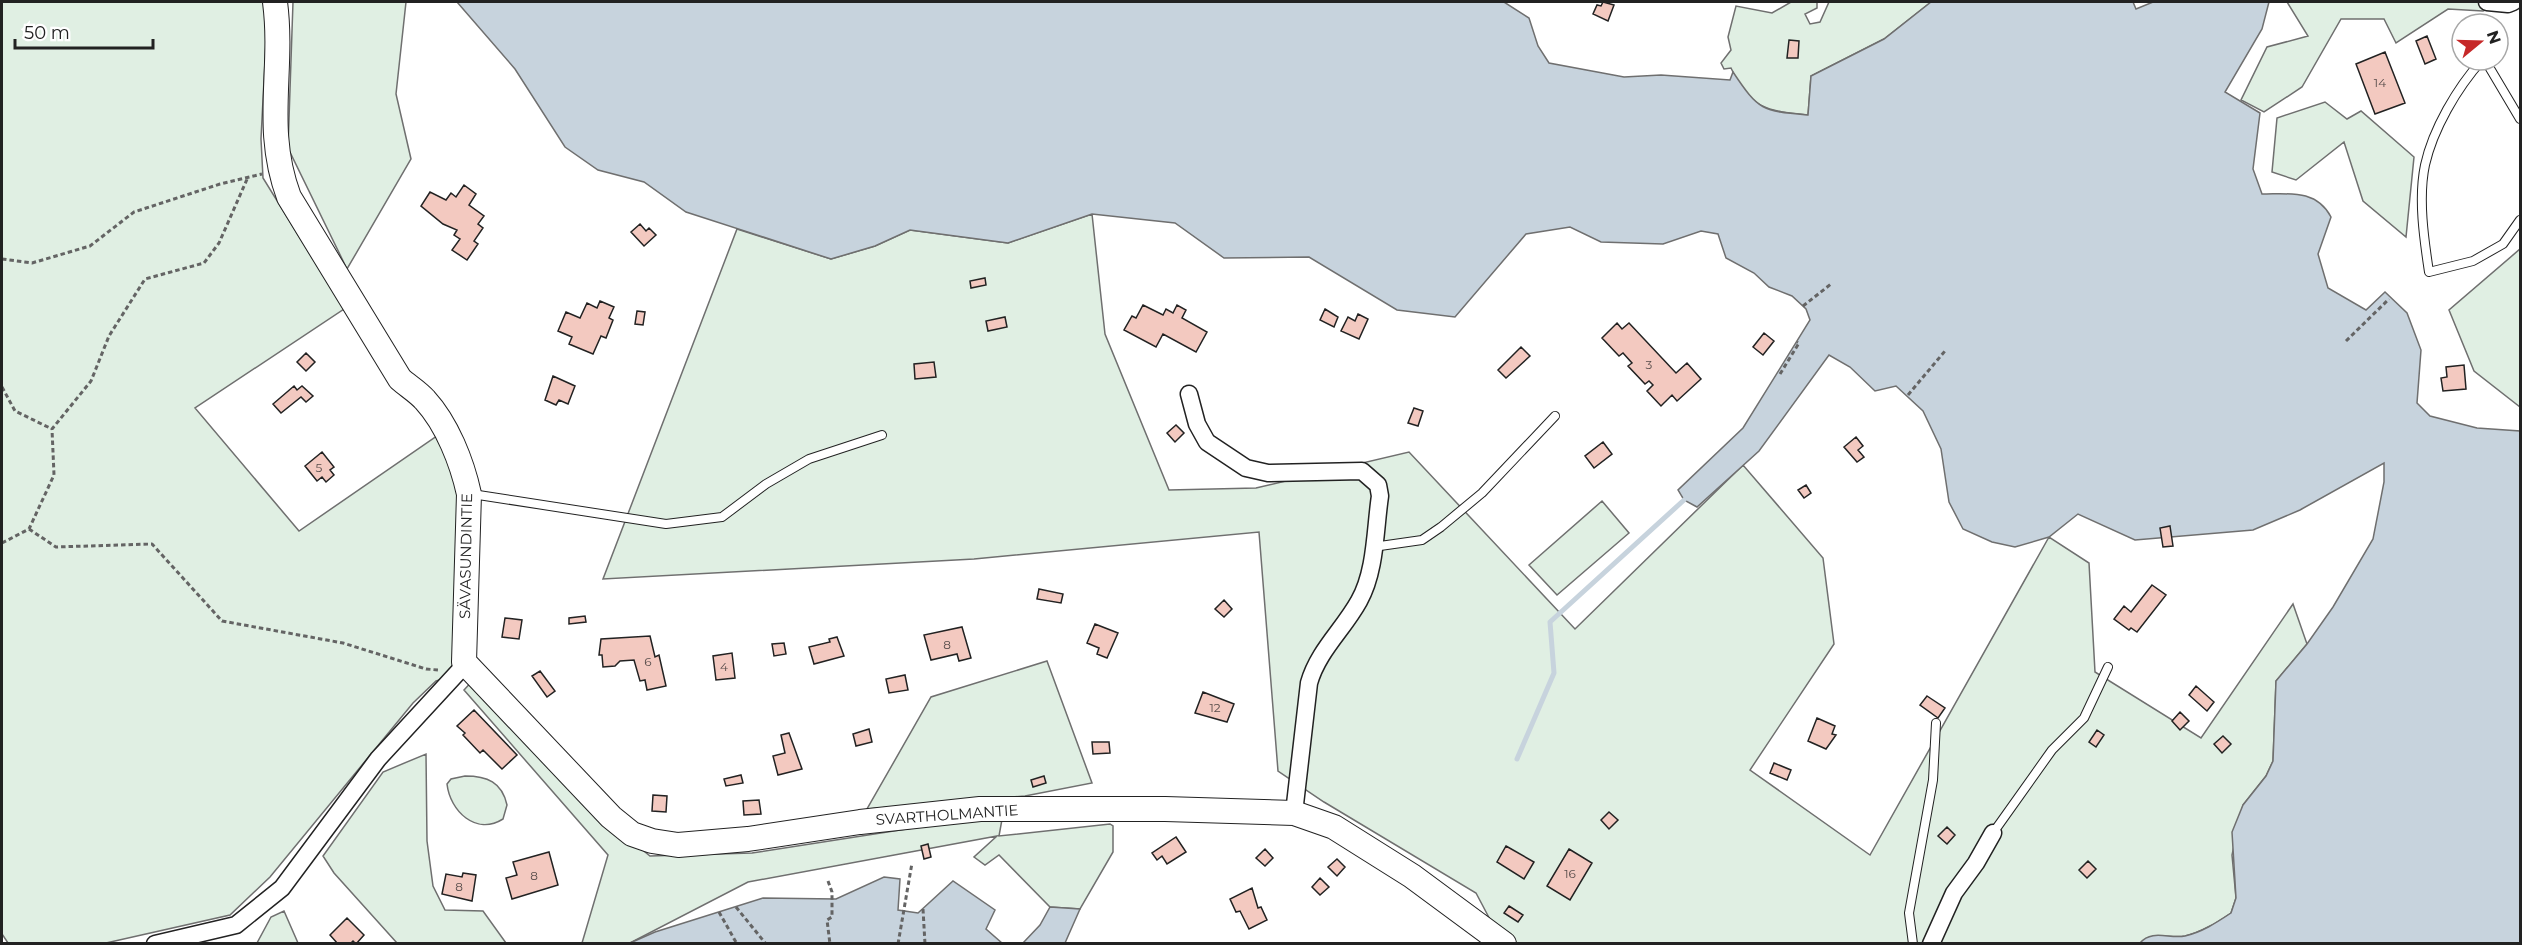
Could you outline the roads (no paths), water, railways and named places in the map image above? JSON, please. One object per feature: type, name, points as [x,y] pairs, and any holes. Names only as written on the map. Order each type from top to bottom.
[{"type":"street","name":"SÄVASUNDINTIE","points":[[275,2],[273,121],[278,170],[288,197],[400,379],[423,397],[435,412],[466,479],[469,494],[462,666]]},
{"type":"street","points":[[2487,2],[2508,4],[2513,2]]},
{"type":"street","points":[[1189,393],[1197,424],[1207,442],[1246,468],[1268,473],[1362,471],[1371,476],[1378,485],[1380,496],[1368,582],[1359,602],[1314,664],[1309,683],[1294,813]]},
{"type":"street","points":[[155,944],[236,925],[282,888],[378,759],[462,666]]},
{"type":"street","name":"SVARTHOLMANTIE","points":[[462,666],[611,817],[632,834],[652,841],[678,845],[748,839],[860,822],[980,809],[1154,808],[1294,813],[1334,827],[1412,876],[1504,944]]},
{"type":"street","points":[[1931,944],[1954,892],[1976,862],[1993,833]]},
{"type":"lane","points":[[2472,72],[2432,142],[2425,166],[2423,199],[2429,272],[2447,269],[2483,255],[2503,244],[2520,220]]},
{"type":"lane","points":[[2491,72],[2520,119]]},
{"type":"lane","points":[[1373,547],[1422,540],[1441,527],[1482,493],[1555,416]]},
{"type":"lane","points":[[469,494],[666,524],[723,517],[766,484],[809,459],[882,435]]},
{"type":"lane","points":[[1993,833],[2052,750],[2084,718],[2108,667]]},
{"type":"lane","points":[[1913,944],[1909,913],[1933,780],[1936,723]]},
{"type":"waterway","points":[[1517,759],[1554,673],[1550,622],[1684,500]]}]
